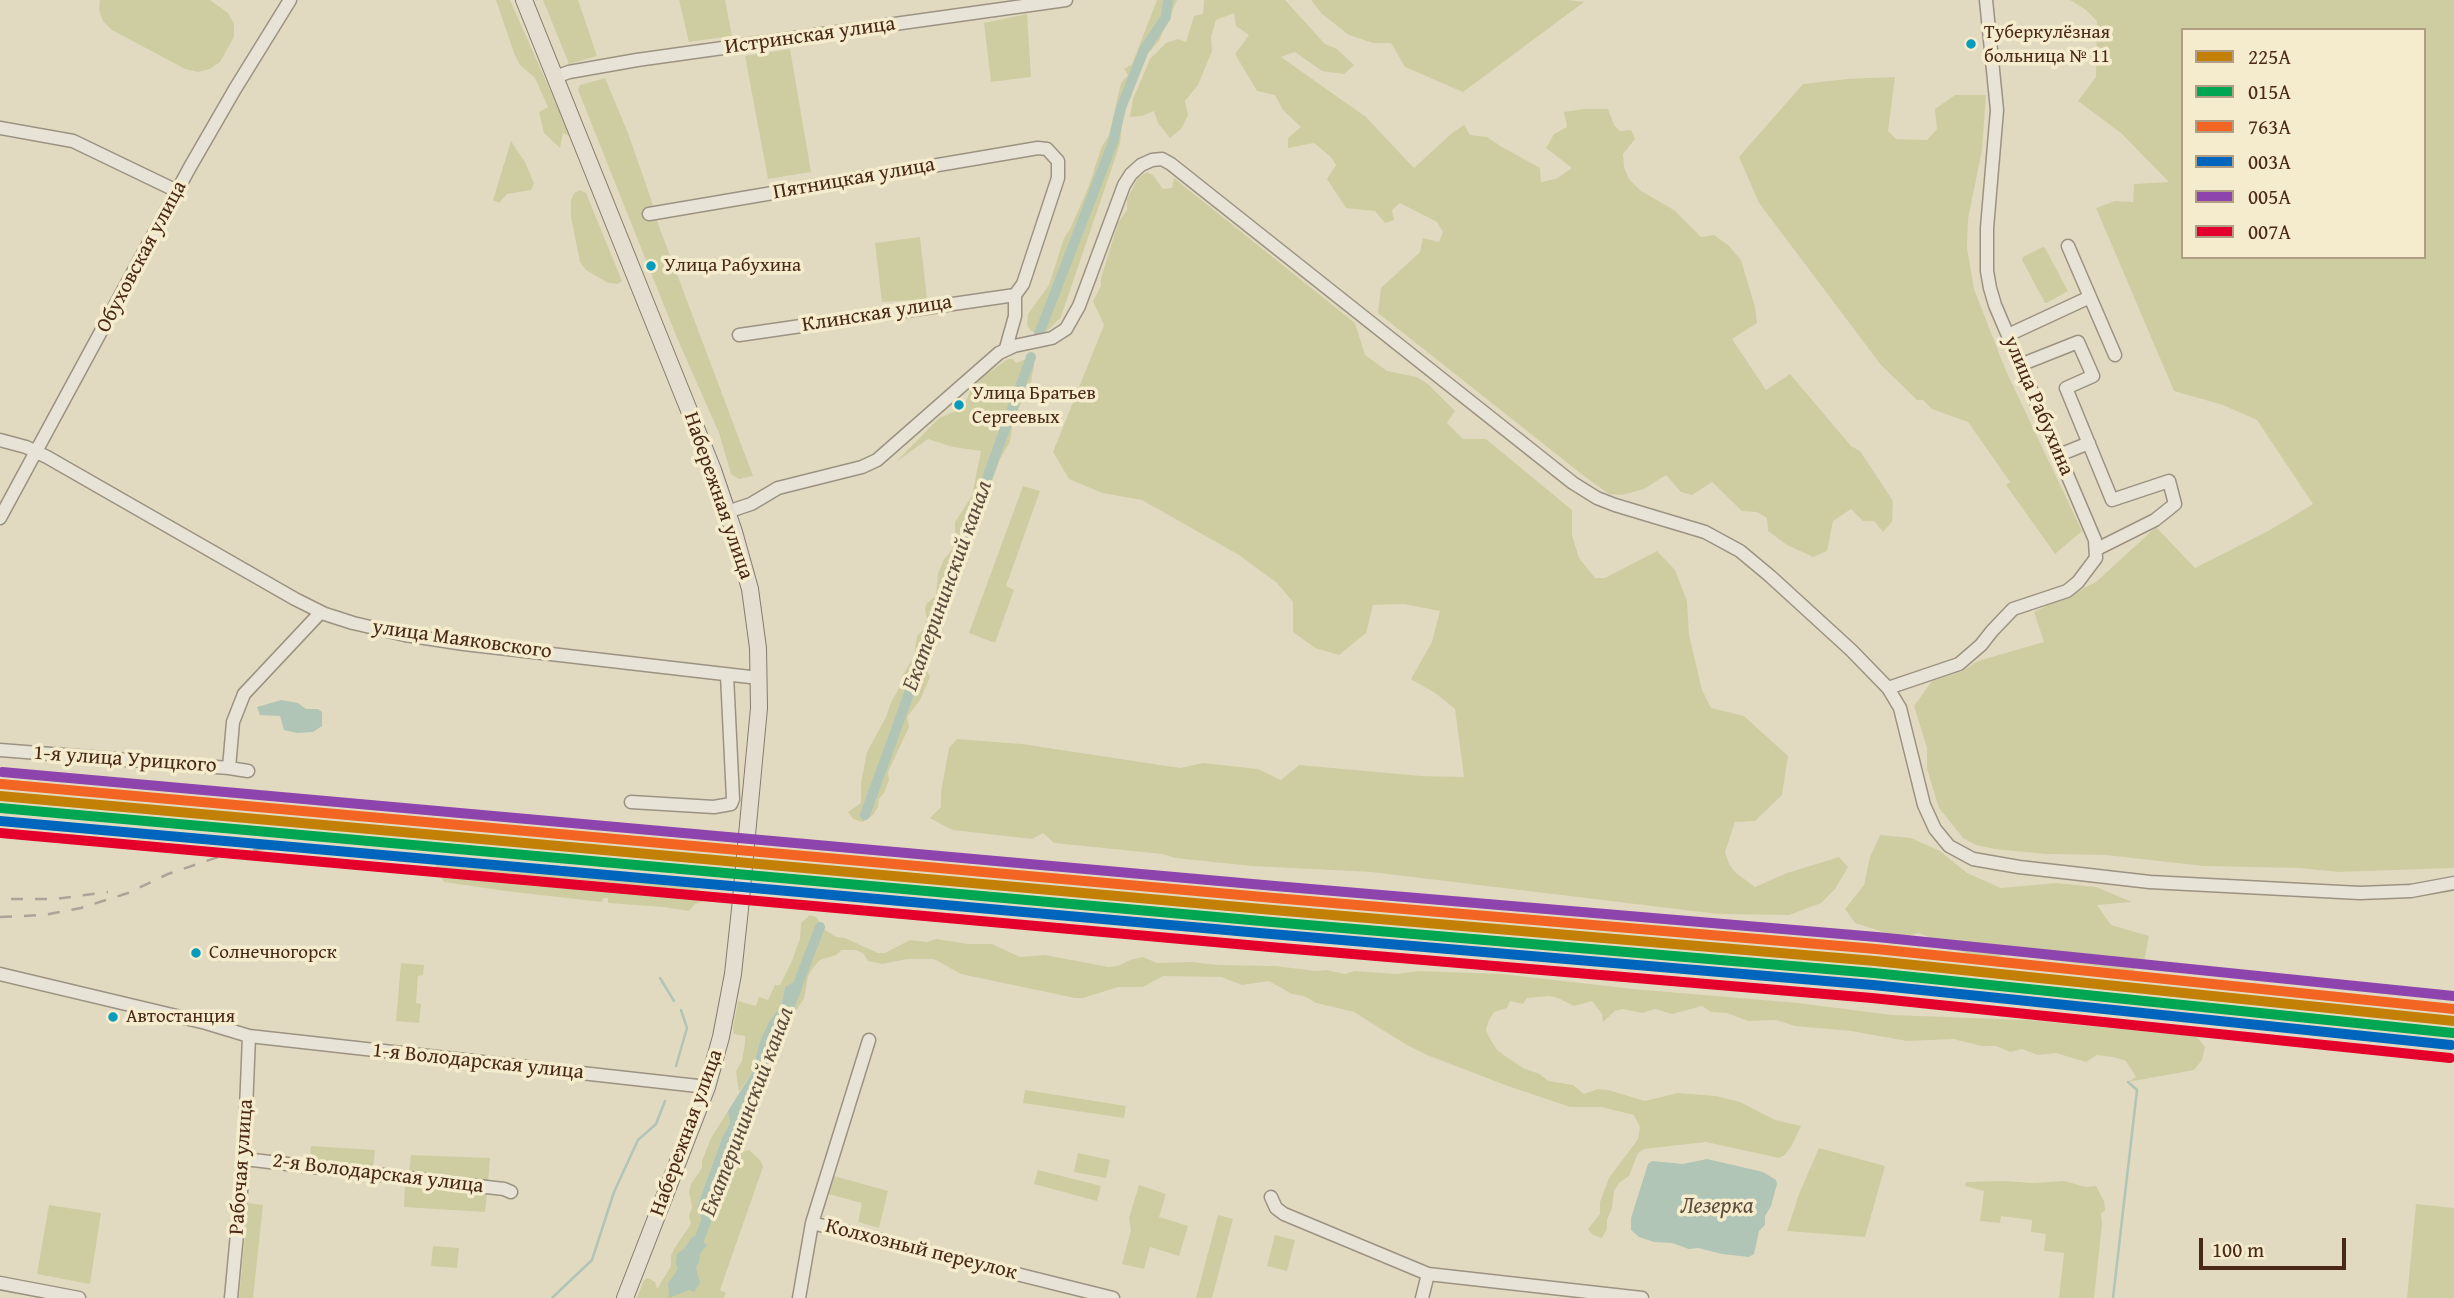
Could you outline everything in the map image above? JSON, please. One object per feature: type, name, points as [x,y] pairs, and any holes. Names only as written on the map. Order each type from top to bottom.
[{"type":"main road","name":"Набережная улица","points":[[524,0],[681,389],[727,512],[752,601],[759,678],[759,708],[736,947],[721,1037],[707,1087],[625,1298]]},
{"type":"street","name":"Обуховская улица","points":[[0,518],[177,191],[239,81],[290,0]]},
{"type":"street","name":"Истринская улица","points":[[555,77],[638,60],[1066,0]]},
{"type":"street","name":"улица Рабухина","points":[[1986,0],[1997,110],[1987,228],[1987,271],[1995,305],[2095,540],[2096,549]]},
{"type":"street","points":[[0,128],[72,141],[177,191]]},
{"type":"street","name":"Пятницкая улица","points":[[649,214],[1038,148],[1047,149],[1056,156],[1058,178],[1023,284],[1014,295]]},
{"type":"street","points":[[727,512],[751,504],[778,488],[862,467],[877,460],[1006,348],[1044,341],[1066,329],[1079,306],[1118,200],[1131,174],[1141,165],[1162,159],[1573,483],[1606,502],[1698,529],[1740,551],[1841,641],[1888,688],[1900,708],[1924,805],[1935,829],[1950,846],[1973,859],[2150,883],[2334,892],[2411,891],[2454,883]]},
{"type":"street","points":[[2068,246],[2115,355]]},
{"type":"street","points":[[1006,348],[1015,316],[1014,295]]},
{"type":"street","name":"Клинская улица","points":[[739,335],[1014,295]]},
{"type":"street","points":[[2008,335],[2090,297]]},
{"type":"street","points":[[1888,688],[1959,664],[1969,657],[2013,609],[2067,591],[2078,582],[2096,558],[2096,549],[2155,520],[2175,504],[2169,481],[2112,500],[2066,388],[2093,376],[2078,342],[2020,365]]},
{"type":"street","name":"улица Маяковского","points":[[0,440],[37,452],[235,566],[321,612],[354,623],[426,639],[759,678]]},
{"type":"street","points":[[2059,455],[2089,443]]},
{"type":"street","name":"1-я улица Урицкого","points":[[0,750],[229,768],[233,722],[244,694],[321,612]]},
{"type":"street","points":[[631,802],[714,807],[731,804],[733,799],[727,676]]},
{"type":"street","points":[[229,768],[248,771]]},
{"type":"street","name":"1-я Володарская улица","points":[[0,974],[206,1023],[248,1036],[707,1087]]},
{"type":"street","name":"Рабочая улица","points":[[231,1298],[244,1159],[249,1070],[248,1036]]},
{"type":"street","points":[[799,1298],[811,1223],[869,1040]]},
{"type":"street","name":"2-я Володарская улица","points":[[244,1159],[504,1189],[511,1192]]},
{"type":"street","points":[[1271,1198],[1276,1208],[1284,1214],[1428,1274],[1642,1298]]},
{"type":"street","name":"Колхозный переулок","points":[[811,1223],[1112,1298]]},
{"type":"street","points":[[1422,1298],[1428,1274]]},
{"type":"street","points":[[0,1283],[79,1298]]},
{"type":"green space","points":[[100,0],[210,0],[228,13],[234,24],[234,37],[220,62],[210,69],[198,72],[185,69],[112,30],[103,21],[99,10]]},
{"type":"green space","points":[[496,0],[510,0],[571,137],[563,133],[560,148],[544,133],[539,112],[548,107],[535,78],[520,65],[514,53]]},
{"type":"green space","points":[[543,0],[578,0],[597,56],[569,64]]},
{"type":"green space","points":[[679,0],[725,0],[732,36],[689,42]]},
{"type":"green space","points":[[1157,0],[1177,0],[1159,41],[1146,56],[1128,95],[1120,144],[1061,317],[1049,329],[1039,334],[1031,331],[1027,325],[1028,314],[1049,285],[1064,238],[1109,135],[1121,83],[1128,75],[1124,69],[1132,64]]},
{"type":"green space","points":[[1204,0],[1285,0],[1325,44],[1337,49],[1354,65],[1344,74],[1322,71],[1295,52],[1281,57],[1366,117],[1414,168],[1464,125],[1470,135],[1487,137],[1540,168],[1541,182],[1556,179],[1572,168],[1546,148],[1554,134],[1567,127],[1564,112],[1608,109],[1614,125],[1620,131],[1631,130],[1635,139],[1623,154],[1629,179],[1641,191],[1674,210],[1701,237],[1714,235],[1728,245],[1741,260],[1757,323],[1732,339],[1766,390],[1790,374],[1851,446],[1860,451],[1893,501],[1892,522],[1883,532],[1874,521],[1863,521],[1851,509],[1833,521],[1827,551],[1813,557],[1787,545],[1768,531],[1767,518],[1757,512],[1742,511],[1712,482],[1692,495],[1681,492],[1666,475],[1644,489],[1622,495],[1609,494],[1584,476],[1378,313],[1381,288],[1420,252],[1423,238],[1439,242],[1443,232],[1437,222],[1400,203],[1392,210],[1394,220],[1385,223],[1375,211],[1346,208],[1327,179],[1336,165],[1331,157],[1314,143],[1288,148],[1288,138],[1301,127],[1283,110],[1275,95],[1257,91],[1235,54],[1249,35],[1236,26],[1234,13],[1216,20],[1211,37],[1212,51],[1198,85],[1185,101],[1188,115],[1181,129],[1170,138],[1158,123],[1154,111],[1130,117],[1133,99],[1150,59],[1166,43],[1178,39],[1186,42],[1194,16],[1203,14]]},
{"type":"green space","points":[[1311,0],[1584,2],[1463,92],[1405,67],[1391,43],[1373,43],[1349,35],[1322,14]]},
{"type":"green space","points":[[2070,0],[2454,0],[2454,868],[2338,872],[2299,868],[2203,866],[2106,855],[2046,854],[1994,849],[1976,845],[1963,838],[1939,808],[1927,769],[1927,748],[1914,706],[1932,681],[1963,671],[1978,661],[2044,642],[2034,612],[2096,582],[2156,527],[2195,568],[2270,530],[2313,504],[2257,420],[2223,405],[2174,391],[2096,208],[2115,201],[2133,202],[2134,184],[2169,182],[2121,133],[2078,101],[2096,77],[2097,21]]},
{"type":"green space","points":[[1027,14],[1031,77],[991,82],[984,23]]},
{"type":"green space","points":[[790,49],[811,172],[768,179],[745,56]]},
{"type":"green space","points":[[1895,77],[1888,131],[1896,139],[1927,140],[1937,129],[1935,109],[1955,95],[1986,95],[1982,150],[1968,219],[1967,248],[1974,289],[2006,371],[2082,531],[2055,554],[2006,485],[2010,482],[1968,422],[1932,409],[1923,400],[1917,400],[1881,365],[1759,203],[1739,157],[1803,84]]},
{"type":"green space","points":[[605,78],[628,133],[657,221],[753,476],[739,479],[731,474],[719,433],[677,338],[578,90],[580,85]]},
{"type":"green space","points":[[511,141],[525,162],[534,183],[531,190],[507,194],[499,203],[493,200]]},
{"type":"green space","points":[[1147,172],[1153,175],[1163,189],[1172,188],[1174,178],[1355,323],[1365,355],[1387,371],[1417,377],[1429,385],[1455,411],[1447,423],[1463,439],[1486,439],[1572,510],[1572,535],[1579,558],[1595,578],[1605,578],[1657,551],[1675,570],[1687,601],[1689,635],[1702,690],[1711,708],[1744,716],[1788,756],[1782,795],[1755,821],[1735,822],[1725,852],[1729,864],[1736,873],[1755,887],[1787,873],[1839,857],[1848,867],[1835,889],[1821,903],[1789,915],[1718,914],[1371,872],[1252,866],[1175,858],[1162,854],[1054,843],[1043,833],[1032,839],[952,830],[930,818],[941,807],[949,748],[957,739],[1022,744],[1180,768],[1203,763],[1258,769],[1281,780],[1299,765],[1421,776],[1464,777],[1455,709],[1411,679],[1432,642],[1440,611],[1404,604],[1373,605],[1366,633],[1339,655],[1315,648],[1293,632],[1293,602],[1277,583],[1239,555],[1142,500],[1102,493],[1069,479],[1053,452],[1104,325],[1093,301],[1101,286],[1118,223],[1127,210],[1127,199],[1138,178]]},
{"type":"green space","points":[[580,190],[586,193],[622,281],[618,284],[608,283],[586,270],[580,262],[571,217],[571,200],[574,193]]},
{"type":"green space","points":[[920,237],[927,299],[882,302],[875,243]]},
{"type":"green space","points":[[2043,247],[2068,291],[2047,303],[2022,260]]},
{"type":"green space","points":[[1031,357],[1034,359],[1034,366],[1031,382],[1013,421],[1010,442],[981,504],[973,527],[973,539],[960,563],[959,578],[948,593],[945,618],[935,634],[927,671],[930,677],[920,700],[907,717],[909,727],[888,772],[889,780],[878,807],[873,815],[863,822],[853,819],[848,812],[861,803],[861,783],[867,752],[901,685],[902,676],[914,657],[917,636],[925,628],[925,608],[936,596],[938,574],[955,542],[955,522],[972,496],[981,451],[953,447],[928,439],[896,462],[939,418],[954,412],[966,401],[972,387],[985,375],[1008,359],[1013,359],[1016,363]]},
{"type":"green space","points":[[1023,486],[1040,491],[1006,586],[1014,590],[995,643],[969,633]]},
{"type":"green space","points":[[1880,835],[1911,838],[1940,851],[1967,873],[2001,888],[2056,883],[2096,887],[2132,902],[2097,905],[2111,925],[2149,936],[2144,962],[2132,971],[2007,954],[1984,961],[1919,933],[1901,938],[1855,923],[1845,909],[1864,885],[1870,857]]},
{"type":"green space","points":[[436,864],[696,887],[705,896],[705,901],[695,904],[689,911],[608,903],[608,898],[603,898],[602,902],[505,891],[444,882],[435,868]]},
{"type":"green space","points":[[810,915],[816,917],[824,929],[836,937],[845,938],[878,953],[885,953],[910,940],[927,942],[936,939],[968,944],[992,944],[1020,957],[1045,955],[1109,967],[1143,957],[1157,963],[1275,966],[1345,974],[1355,971],[1396,974],[1419,971],[1502,974],[1633,989],[1798,1003],[1892,1015],[2026,1020],[2196,1036],[2205,1047],[2202,1060],[2194,1070],[2128,1082],[2136,1077],[2126,1061],[2113,1057],[2097,1055],[2086,1062],[2056,1053],[2038,1055],[2022,1049],[2010,1052],[1996,1046],[1982,1046],[1953,1039],[1907,1041],[1851,1031],[1795,1026],[1776,1020],[1748,1021],[1727,1013],[1711,1012],[1702,1006],[1672,1014],[1655,1009],[1642,1013],[1623,1009],[1615,1011],[1603,1022],[1602,1014],[1592,1001],[1574,1006],[1549,996],[1527,998],[1523,1004],[1510,1001],[1507,1008],[1494,1012],[1489,1020],[1486,1030],[1489,1037],[1497,1050],[1548,1081],[1573,1085],[1584,1094],[1598,1089],[1608,1090],[1645,1101],[1677,1093],[1716,1096],[1740,1102],[1775,1120],[1801,1126],[1792,1145],[1785,1155],[1779,1158],[1706,1142],[1644,1149],[1638,1153],[1629,1176],[1619,1183],[1614,1191],[1607,1229],[1602,1238],[1593,1235],[1588,1229],[1600,1214],[1600,1202],[1609,1178],[1638,1139],[1640,1127],[1634,1115],[1601,1107],[1570,1107],[1508,1086],[1427,1055],[1354,1012],[1316,1003],[1269,981],[1242,985],[1221,977],[1163,976],[1143,987],[1118,987],[1075,998],[961,974],[934,959],[907,959],[882,964],[868,961],[863,953],[856,950],[842,950],[820,960],[813,968],[808,976],[804,999],[794,1013],[787,1017],[802,990],[785,987],[781,1006],[759,1044],[752,1073],[739,1092],[736,1071],[742,1061],[745,1036],[734,1034],[738,1001],[756,1006],[759,997],[768,1000],[775,985],[780,985],[791,963],[800,939],[801,923]]},
{"type":"green space","points":[[401,963],[424,965],[423,975],[418,976],[416,1003],[421,1004],[419,1023],[396,1021]]},
{"type":"green space","points":[[1025,1090],[1126,1106],[1124,1118],[1023,1103]]},
{"type":"green space","points":[[728,1111],[730,1123],[698,1204],[705,1220],[706,1210],[711,1208],[716,1212],[726,1196],[741,1152],[749,1150],[761,1161],[763,1167],[720,1290],[726,1293],[724,1298],[637,1298],[644,1280],[648,1278],[655,1282],[657,1289],[671,1266],[674,1249],[691,1224],[691,1184],[702,1168],[711,1138]]},
{"type":"green space","points":[[311,1146],[375,1150],[373,1167],[310,1160]]},
{"type":"green space","points":[[1819,1148],[1885,1166],[1865,1237],[1787,1231],[1799,1194]]},
{"type":"green space","points":[[1078,1153],[1110,1160],[1106,1178],[1074,1172]]},
{"type":"green space","points":[[411,1155],[490,1158],[488,1182],[409,1173]]},
{"type":"green space","points":[[1038,1170],[1101,1186],[1097,1201],[1034,1184]]},
{"type":"green space","points":[[834,1176],[888,1191],[879,1228],[858,1222],[862,1203],[828,1194]]},
{"type":"green space","points":[[2064,1181],[2086,1187],[2096,1186],[2104,1201],[2105,1210],[2101,1214],[2094,1298],[2059,1298],[2064,1253],[2044,1251],[2046,1234],[2031,1232],[2032,1220],[2001,1216],[2000,1223],[1980,1221],[1984,1191],[1965,1186],[1966,1182]]},
{"type":"green space","points":[[405,1184],[487,1193],[485,1212],[404,1207]]},
{"type":"green space","points":[[1139,1185],[1166,1194],[1159,1217],[1188,1226],[1179,1256],[1150,1247],[1144,1269],[1122,1264],[1131,1230],[1129,1218]]},
{"type":"green space","points":[[248,1203],[263,1205],[253,1298],[239,1298]]},
{"type":"green space","points":[[2416,1204],[2454,1208],[2454,1298],[2407,1298]]},
{"type":"green space","points":[[49,1205],[101,1213],[90,1284],[37,1274]]},
{"type":"green space","points":[[1218,1215],[1233,1219],[1212,1298],[1196,1298]]},
{"type":"green space","points":[[1275,1235],[1295,1240],[1287,1271],[1267,1266]]},
{"type":"green space","points":[[433,1246],[459,1248],[457,1268],[431,1266]]},
{"type":"water","points":[[281,700],[298,703],[306,709],[318,709],[322,712],[322,726],[313,732],[297,733],[284,730],[280,716],[260,715],[257,707]]},
{"type":"water","points":[[796,981],[802,990],[792,1011],[783,1020],[769,1053],[772,1068],[767,1074],[760,1108],[751,1121],[726,1196],[716,1212],[706,1210],[706,1221],[701,1218],[698,1204],[730,1123],[728,1111],[752,1073],[759,1044],[769,1022],[781,1006],[785,987]]},
{"type":"water","name":"Лезерка","points":[[1707,1159],[1763,1172],[1776,1180],[1771,1206],[1765,1216],[1765,1225],[1759,1231],[1754,1254],[1749,1257],[1654,1242],[1639,1237],[1631,1230],[1631,1218],[1648,1164],[1652,1161],[1683,1164]]},
{"type":"water","points":[[696,1236],[707,1245],[696,1266],[700,1283],[694,1292],[689,1290],[669,1298],[668,1283],[678,1269],[677,1254]]},
{"type":"waterway","name":"Екатерининский канал","points":[[1039,334],[1113,142],[1121,108],[1144,50],[1166,17],[1168,0]]},
{"type":"waterway","name":"Екатерининский канал","points":[[865,815],[1031,357]]},
{"type":"waterway","name":"Екатерининский канал","points":[[766,1067],[820,927]]},
{"type":"waterway","points":[[660,978],[674,1001]]},
{"type":"waterway","points":[[676,1066],[687,1028],[681,1010]]},
{"type":"waterway","points":[[2113,1298],[2137,1090],[2128,1082]]},
{"type":"waterway","points":[[552,1298],[592,1260],[614,1192],[638,1140],[656,1124],[665,1101]]},
{"type":"waterway","name":"Екатерининский канал","points":[[695,1250],[716,1196]]},
{"type":"railway","points":[[0,917],[44,915],[81,908],[128,893],[168,874],[224,855],[274,847],[308,847]]},
{"type":"railway","points":[[11,899],[55,899],[108,892]]},
{"type":"transit line","name":"005А","points":[[2,772],[1877,937],[2454,996]]},
{"type":"transit line","name":"763А","points":[[1,784],[1876,949],[2454,1009]]},
{"type":"transit line","name":"225А","points":[[0,796],[1875,961],[2454,1021]]},
{"type":"transit line","name":"015А","points":[[0,808],[1874,973],[2453,1033]]},
{"type":"transit line","name":"003А","points":[[0,821],[1873,985],[2451,1045]]},
{"type":"transit line","name":"007А","points":[[0,833],[1872,998],[2450,1058]]},
{"type":"place","name":"Туберкулёзная больница № 11","points":[[1971,44]]},
{"type":"place","name":"Улица Рабухина","points":[[651,266]]},
{"type":"place","name":"Улица Братьев Сергеевых","points":[[959,405]]},
{"type":"place","name":"Солнечногорск","points":[[196,953]]},
{"type":"place","name":"Автостанция","points":[[113,1017]]}]
